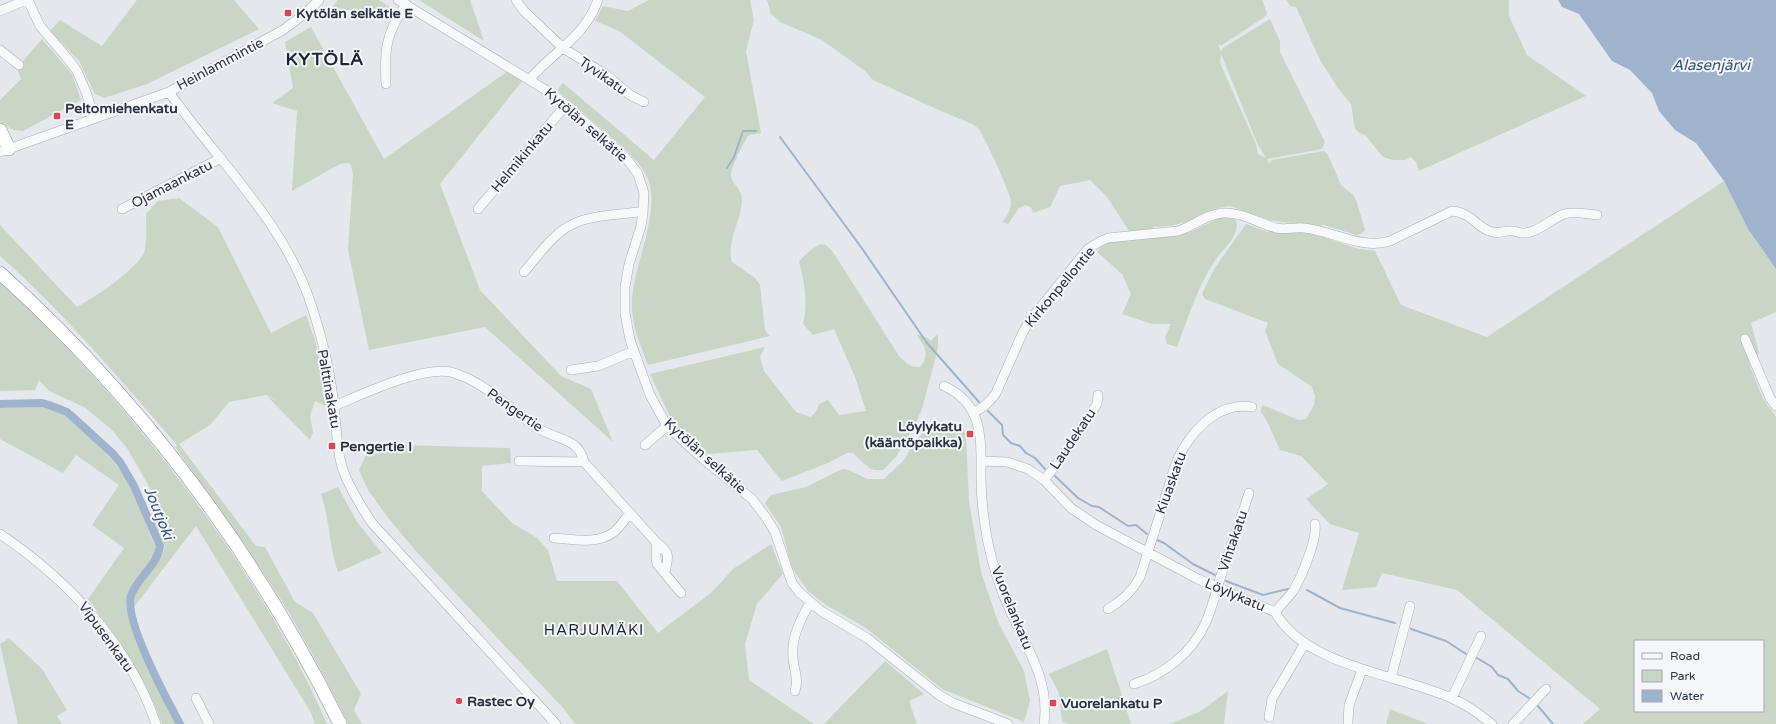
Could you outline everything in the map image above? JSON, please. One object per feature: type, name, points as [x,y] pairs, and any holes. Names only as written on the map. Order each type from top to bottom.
[{"type":"highway","points":[[0,130],[5,150]]},
{"type":"highway","points":[[0,273],[56,325],[94,364],[160,440],[220,520],[244,557],[295,640],[340,724]]},
{"type":"highway","points":[[295,640],[333,724]]},
{"type":"street","points":[[0,11],[27,0],[40,26],[77,71],[94,118]]},
{"type":"street","name":"Heinlammintie","points":[[5,150],[169,92],[283,30],[307,12],[318,0]]},
{"type":"street","name":"Tyvikatu","points":[[516,0],[524,10],[563,48],[605,74],[630,94],[644,102]]},
{"type":"street","points":[[530,79],[581,31],[598,0]]},
{"type":"street","points":[[386,84],[384,59],[388,40],[402,2]]},
{"type":"street","name":"Kytölän selkätie","points":[[402,2],[530,79],[566,105],[626,158],[638,174],[644,193],[642,226],[629,264],[625,286],[625,313],[630,340],[650,395],[667,426],[703,459],[752,499],[774,532],[792,583],[799,592],[810,603],[867,638],[938,695],[1008,724]]},
{"type":"street","points":[[0,50],[19,66]]},
{"type":"street","name":"Palttinakatu","points":[[169,92],[256,203],[283,241],[298,272],[312,307],[334,406],[337,438],[343,468],[353,495],[372,523],[556,724]]},
{"type":"street","name":"Helmikinkatu","points":[[478,209],[566,105]]},
{"type":"street","name":"Ojamaankatu","points":[[122,209],[221,158]]},
{"type":"street","name":"Kirkonpellontie","points":[[973,413],[991,400],[1002,384],[1023,332],[1044,302],[1088,250],[1099,242],[1108,238],[1178,231],[1214,214],[1224,213],[1234,214],[1278,228],[1321,230],[1360,242],[1380,244],[1390,241],[1452,211],[1469,215],[1492,232],[1501,233],[1513,231],[1524,233],[1530,232],[1564,214],[1572,212],[1597,215]]},
{"type":"street","points":[[524,272],[559,233],[573,224],[588,219],[637,212],[643,213]]},
{"type":"street","points":[[1745,339],[1770,398],[1776,406]]},
{"type":"street","points":[[571,370],[598,366],[634,351]]},
{"type":"street","name":"Pengertie","points":[[334,406],[404,378],[427,373],[450,372],[471,380],[539,429],[569,442],[579,449],[584,462],[656,542],[657,564],[665,572],[680,594]]},
{"type":"street","name":"Vuorelankatu","points":[[944,386],[962,396],[973,413],[978,427],[981,440],[982,496],[988,542],[1002,590],[1040,676],[1046,700],[1044,724]]},
{"type":"street","name":"Laudekatu","points":[[1044,480],[1060,460],[1096,404],[1098,395]]},
{"type":"street","name":"Kiuaskatu","points":[[1108,609],[1125,598],[1136,585],[1140,577],[1176,464],[1187,443],[1202,424],[1214,415],[1237,406],[1252,407]]},
{"type":"street","points":[[645,445],[667,426]]},
{"type":"street","name":"Löylykatu","points":[[982,461],[1000,460],[1028,469],[1044,480],[1060,497],[1083,516],[1147,553],[1217,588],[1275,612],[1284,626],[1305,643],[1333,658],[1362,670],[1452,698],[1492,724]]},
{"type":"street","points":[[519,461],[584,462]]},
{"type":"street","name":"Vihtakatu","points":[[1134,684],[1145,681],[1162,672],[1196,640],[1205,624],[1249,493]]},
{"type":"street","points":[[554,538],[590,541],[605,538],[615,531],[630,513]]},
{"type":"street","points":[[1275,612],[1297,584],[1315,534],[1315,524]]},
{"type":"street","name":"Vipusenkatu","points":[[0,534],[26,551],[46,568],[94,616],[130,670],[147,701],[156,724]]},
{"type":"street","points":[[795,691],[798,684],[793,658],[793,639],[801,618],[810,603]]},
{"type":"street","points":[[1390,678],[1410,606]]},
{"type":"street","points":[[1452,698],[1481,636]]},
{"type":"street","points":[[1269,718],[1272,699],[1305,643]]},
{"type":"street","points":[[1348,722],[1349,705],[1362,670]]},
{"type":"street","points":[[1513,724],[1546,689]]},
{"type":"street","points":[[196,698],[209,724]]},
{"type":"green space","points":[[137,0],[234,0],[259,29],[147,84],[104,98],[95,94],[79,61],[50,31],[60,20],[102,46]]},
{"type":"green space","points":[[338,0],[379,0],[396,11],[330,10]]},
{"type":"green space","points":[[419,0],[470,0],[484,41]]},
{"type":"green space","points":[[649,0],[750,0],[754,20],[746,51],[761,133],[749,135],[738,155],[731,173],[732,180],[741,193],[742,199],[740,215],[731,246],[731,254],[732,262],[755,278],[760,285],[765,330],[770,336],[648,365],[636,331],[632,309],[636,276],[649,221],[651,203],[650,187],[645,173],[632,156],[557,90],[563,83],[654,160],[705,97],[619,31],[595,21],[603,6],[628,11]]},
{"type":"green space","points":[[767,0],[1262,0],[1267,13],[1266,16],[1222,45],[1218,45],[1221,52],[1223,48],[1270,19],[1280,41],[1280,52],[1325,142],[1322,149],[1267,159],[1269,164],[1272,160],[1324,151],[1328,155],[1341,185],[1354,196],[1365,230],[1361,234],[1356,235],[1324,225],[1315,226],[1269,220],[1230,206],[1219,208],[1186,222],[1170,226],[1153,227],[1153,230],[1129,231],[1107,197],[1090,180],[1060,186],[1050,207],[1033,213],[1031,207],[1025,205],[1019,208],[1008,224],[1002,222],[1007,216],[1010,208],[1010,198],[998,167],[979,129],[972,124],[873,80],[865,71],[822,40],[780,22],[771,14]],"holes":[[[1221,54],[1258,145],[1266,158],[1258,154],[1256,144],[1220,63]]]},
{"type":"green space","points":[[1286,0],[1509,0],[1509,16],[1527,55],[1586,96],[1419,171],[1416,162],[1410,157],[1406,160],[1393,160],[1383,157],[1365,135],[1359,133],[1355,129],[1351,104],[1338,88],[1320,60],[1296,7],[1290,6]]},
{"type":"green space","points":[[311,27],[384,159],[508,71],[523,80],[440,184],[480,290],[561,376],[591,389],[613,442],[485,327],[369,350],[348,250],[353,174],[351,165],[348,163],[340,164],[292,191],[297,111],[272,103],[293,88],[285,42]]},
{"type":"green space","points":[[42,39],[72,74],[81,100],[23,131],[13,130],[0,122],[0,100],[21,79],[17,68]]},
{"type":"green space","points":[[1724,181],[1748,229],[1776,269],[1776,312],[1751,323],[1759,353],[1749,363],[1763,399],[1776,417],[1776,724],[1583,724],[1600,709],[1457,590],[1382,573],[1376,587],[1342,590],[1359,533],[1330,524],[1306,499],[1328,484],[1301,456],[1280,450],[1267,421],[1261,412],[1263,405],[1299,420],[1306,419],[1314,405],[1315,396],[1312,387],[1278,364],[1265,331],[1268,323],[1205,299],[1202,294],[1214,269],[1246,224],[1268,232],[1270,229],[1314,234],[1359,249],[1375,251],[1401,305],[1487,337]]},
{"type":"green space","points":[[179,198],[218,227],[271,333],[306,315],[315,340],[328,397],[325,406],[315,401],[310,416],[313,432],[310,440],[268,397],[278,401],[266,395],[229,402],[210,425],[179,444],[256,546],[265,547],[295,602],[313,613],[361,694],[354,710],[362,724],[348,724],[311,652],[281,600],[259,566],[175,447],[177,445],[47,300],[0,256],[0,225],[77,307],[116,281],[142,256],[145,249],[146,214],[158,201]]},
{"type":"green space","points":[[1220,218],[1236,220],[1236,231],[1230,242],[1217,257],[1208,272],[1193,303],[1177,347],[1167,344],[1165,337],[1171,324],[1152,324],[1122,314],[1131,294],[1122,274],[1097,252],[1102,246],[1109,242],[1173,235],[1192,231]]},
{"type":"green space","points":[[821,244],[826,245],[833,252],[899,356],[911,366],[920,367],[926,354],[922,342],[916,334],[924,336],[931,341],[936,335],[938,336],[938,348],[922,409],[915,425],[896,457],[883,470],[871,469],[853,453],[847,453],[828,463],[782,481],[757,450],[707,454],[672,421],[650,374],[765,347],[760,357],[764,371],[796,412],[811,417],[817,410],[819,404],[828,400],[839,415],[866,411],[855,377],[834,329],[813,335],[803,324],[805,316],[805,293],[799,262],[815,247]]},
{"type":"green space","points":[[0,282],[67,347],[109,393],[191,495],[235,557],[275,622],[294,655],[327,724],[315,724],[310,711],[196,526],[134,607],[135,598],[142,582],[157,563],[165,547],[151,518],[158,512],[151,490],[127,448],[111,429],[84,407],[49,391],[39,380],[35,390],[0,391]]},
{"type":"green space","points":[[37,407],[51,409],[69,418],[99,445],[118,467],[136,498],[156,548],[152,561],[130,590],[128,597],[128,609],[138,642],[146,661],[177,724],[162,724],[148,691],[130,659],[88,599],[124,548],[92,525],[119,485],[76,455],[63,473],[0,439],[0,408]]},
{"type":"green space","points":[[961,422],[966,437],[969,501],[981,572],[998,622],[1024,671],[1030,701],[1024,722],[942,689],[866,628],[826,605],[808,591],[792,568],[781,527],[765,503],[771,495],[806,487],[842,469],[849,470],[867,479],[884,479],[904,460],[914,442],[922,434],[932,428]]},
{"type":"green space","points":[[400,445],[510,448],[511,463],[482,466],[482,491],[512,523],[537,538],[548,550],[557,581],[617,581],[658,633],[712,592],[733,569],[771,544],[783,574],[757,604],[745,644],[749,680],[814,724],[575,724],[564,709],[415,550],[389,519],[368,490],[359,470],[367,453]]},
{"type":"green space","points":[[338,487],[357,522],[382,553],[338,572],[321,494]]},
{"type":"green space","points":[[9,638],[42,669],[67,710],[57,716],[62,724],[18,724],[0,644]]},
{"type":"green space","points":[[1107,649],[1131,724],[1069,724],[1062,721],[1059,693],[1049,674]]},
{"type":"green space","points":[[885,661],[924,694],[909,701],[917,724],[824,724]]},
{"type":"green space","points":[[1228,691],[1224,724],[1169,724],[1199,712]]},
{"type":"green space","points":[[1390,709],[1428,724],[1386,724]]},
{"type":"water","name":"Alasenjärvi","points":[[1558,0],[1776,0],[1776,269],[1748,229],[1724,181],[1696,143],[1675,130],[1659,111],[1652,93],[1630,70],[1612,61],[1579,14],[1562,7]]},
{"type":"waterway","points":[[727,168],[734,157],[743,131],[756,131]]},
{"type":"waterway","points":[[780,137],[861,247],[927,343],[979,402]]},
{"type":"waterway","name":"Joutjoki","points":[[0,404],[42,403],[67,412],[112,453],[120,462],[134,486],[160,546],[155,560],[134,589],[131,596],[131,608],[134,623],[148,660],[180,724]]},
{"type":"waterway","points":[[988,411],[1002,425],[1003,435],[1011,443],[1020,446],[1026,453],[1035,458],[1045,469]]},
{"type":"waterway","points":[[1055,476],[1078,498],[1092,506],[1099,507],[1128,526],[1136,525],[1147,534]]},
{"type":"waterway","points":[[1157,540],[1164,543],[1193,564],[1215,575]]},
{"type":"waterway","points":[[1226,581],[1263,595],[1288,589]]},
{"type":"waterway","points":[[1307,590],[1340,608],[1395,623]]},
{"type":"waterway","points":[[1411,629],[1446,641],[1466,654]]},
{"type":"waterway","points":[[1477,658],[1492,667],[1498,675],[1508,679],[1518,691],[1529,698]]},
{"type":"waterway","points":[[1538,706],[1553,724]]},
{"type":"place","name":"Kytölän selkätie E","points":[[288,13]]},
{"type":"place","name":"Peltomiehenkatu E","points":[[57,116]]},
{"type":"place","name":"Löylykatu (kääntöpaikka)","points":[[970,434]]},
{"type":"place","name":"Pengertie I","points":[[332,446]]},
{"type":"place","name":"Rastec Oy","points":[[459,701]]},
{"type":"place","name":"Vuorelankatu P","points":[[1053,703]]},
{"type":"district","name":"KYTÖLÄ","points":[[325,59]]},
{"type":"district","name":"HARJUMÄKI","points":[[594,630]]}]
